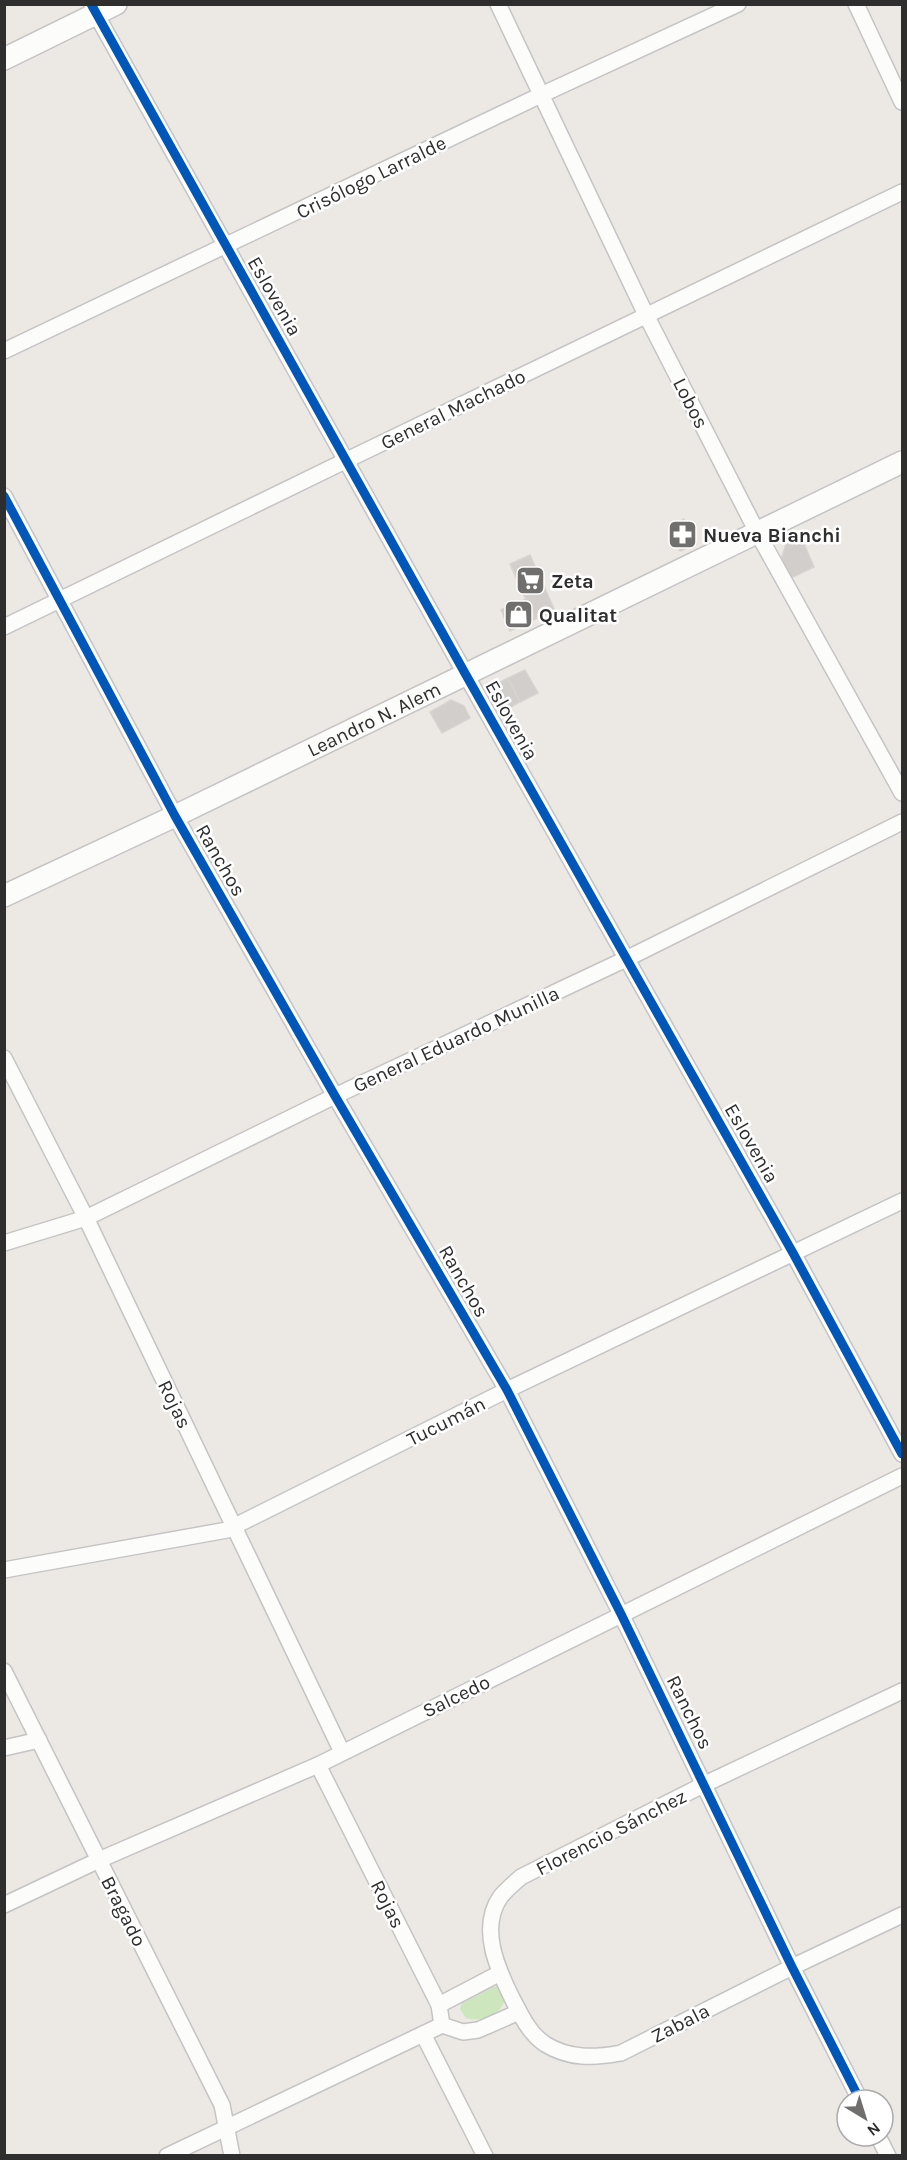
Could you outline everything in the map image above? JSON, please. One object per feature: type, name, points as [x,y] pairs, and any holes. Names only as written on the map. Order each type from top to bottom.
[{"type":"street","points":[[4,59],[93,9],[116,4]]},
{"type":"street","name":"Lobos","points":[[498,4],[646,315],[757,532],[903,793]]},
{"type":"street","name":"Crisólogo Larralde","points":[[4,351],[738,4]]},
{"type":"street","points":[[856,4],[903,102]]},
{"type":"street","name":"Eslovenia","points":[[93,9],[793,1253],[903,1454]]},
{"type":"street","name":"General Machado","points":[[4,627],[903,192]]},
{"type":"street","name":"Leandro N. Alem","points":[[4,896],[175,816],[903,462]]},
{"type":"street","name":"Ranchos","points":[[4,496],[175,816],[507,1390],[621,1614],[792,1967],[854,2088]]},
{"type":"street","name":"General Eduardo Munilla","points":[[4,1243],[86,1218],[335,1096],[626,959],[903,822]]},
{"type":"street","name":"Rojas","points":[[4,1058],[86,1218],[342,1752]]},
{"type":"street","name":"Tucumán","points":[[4,1570],[212,1534],[234,1527],[507,1390],[903,1201]]},
{"type":"street","name":"Salcedo","points":[[4,1905],[99,1860],[318,1765],[903,1476]]},
{"type":"street","name":"Bragado","points":[[4,1671],[222,2105],[232,2156]]},
{"type":"street","name":"Florencio Sánchez","points":[[519,2012],[493,1954],[492,1917],[500,1898],[521,1877],[705,1785],[903,1691]]},
{"type":"street","points":[[4,1748],[39,1740]]},
{"type":"street","name":"Rojas","points":[[318,1765],[439,2005],[442,2025]]},
{"type":"street","name":"Zabala","points":[[519,2012],[531,2033],[565,2054],[601,2057],[621,2053],[792,1967],[903,1915]]},
{"type":"street","points":[[439,2005],[500,1973]]},
{"type":"street","points":[[167,2156],[442,2025],[463,2032],[478,2030],[519,2012]]},
{"type":"street","points":[[423,2034],[485,2156]]},
{"type":"green space","points":[[487,1986],[499,1987],[505,1998],[500,2009],[484,2018],[466,2018],[460,2009],[463,1999]]},
{"type":"building","name":"Nueva Bianchi","points":[[684,519],[696,544],[680,551],[669,527]]},
{"type":"building","points":[[801,537],[814,567],[789,579],[781,560],[786,544]]},
{"type":"building","name":"Zeta","points":[[530,555],[555,611],[535,619],[510,564]]},
{"type":"building","name":"Qualitat","points":[[526,599],[535,619],[510,631],[501,610]]},
{"type":"building","points":[[525,670],[538,693],[520,702],[508,678]]},
{"type":"building","points":[[508,678],[520,702],[502,712],[493,693],[496,684]]},
{"type":"building","points":[[451,700],[464,706],[470,718],[442,733],[430,712]]},
{"type":"cycle path","points":[[91,4],[466,675],[793,1253],[902,1454]]},
{"type":"cycle path","points":[[4,496],[175,816],[507,1390],[621,1614],[792,1967],[854,2088]]},
{"type":"place","name":"Nueva Bianchi","points":[[682,535]]},
{"type":"place","name":"Zeta","points":[[530,581]]},
{"type":"place","name":"Qualitat","points":[[518,615]]}]
